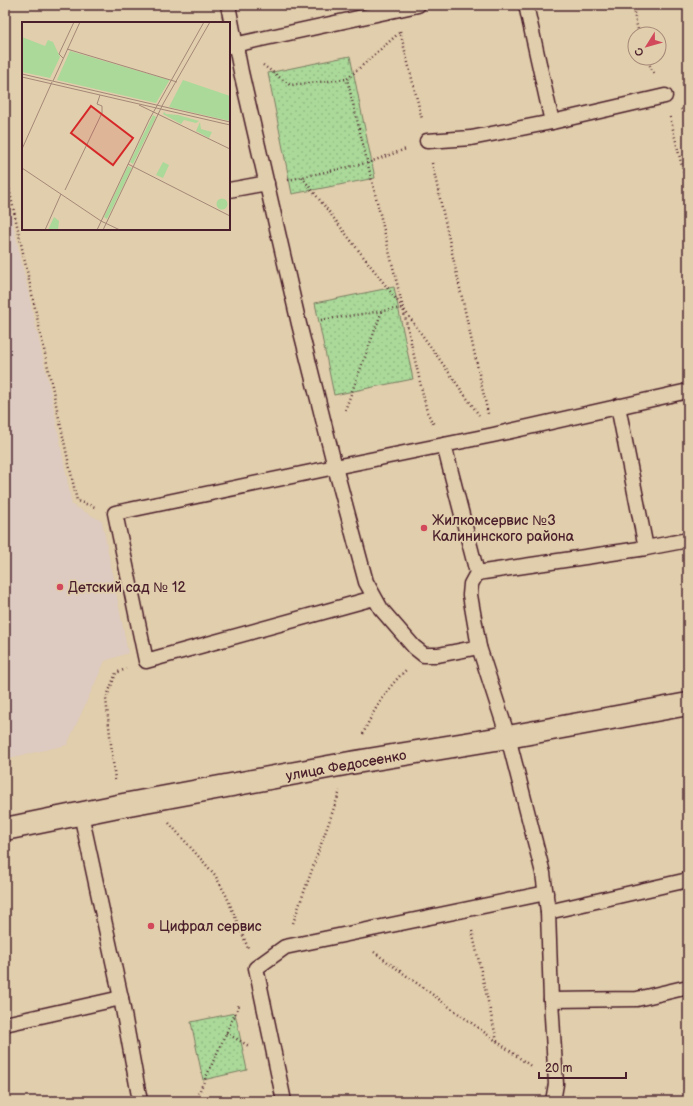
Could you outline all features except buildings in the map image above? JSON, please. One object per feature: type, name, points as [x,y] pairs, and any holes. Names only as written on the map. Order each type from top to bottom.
[{"type":"street","name":"улица Федосеенко","points":[[5,830],[148,800],[688,704]]},
{"type":"lane","points":[[228,5],[230,22]]},
{"type":"lane","points":[[232,45],[418,5]]},
{"type":"lane","points":[[526,5],[552,122]]},
{"type":"lane","points":[[230,25],[232,45],[267,183],[299,324],[366,582],[381,609],[414,647],[424,655],[438,655],[479,647]]},
{"type":"lane","points":[[427,141],[471,138],[552,122],[665,96]]},
{"type":"lane","points":[[230,190],[267,183]]},
{"type":"lane","points":[[374,598],[146,661],[115,513],[493,435],[688,391]]},
{"type":"lane","points":[[618,406],[646,548]]},
{"type":"lane","points":[[444,445],[477,573],[471,584],[470,595],[479,647],[508,737],[543,873],[548,912],[556,1084],[553,1101]]},
{"type":"lane","points":[[477,573],[646,548],[688,540]]},
{"type":"lane","points":[[82,814],[121,998],[140,1101]]},
{"type":"lane","points":[[548,912],[688,880]]},
{"type":"lane","points":[[284,1101],[256,968],[284,947],[546,894]]},
{"type":"lane","points":[[551,1000],[637,999],[688,987]]},
{"type":"lane","points":[[5,1024],[121,998]]},
{"type":"path","points":[[632,5],[637,26]]},
{"type":"path","points":[[396,10],[493,435]]},
{"type":"path","points":[[232,45],[290,85],[347,79],[400,31]]},
{"type":"path","points":[[650,66],[665,96],[688,191]]},
{"type":"path","points":[[347,79],[427,412],[444,445]]},
{"type":"path","points":[[267,183],[367,163],[427,141]]},
{"type":"path","points":[[5,170],[77,501],[115,513]]},
{"type":"path","points":[[302,177],[403,308],[493,435]]},
{"type":"path","points":[[299,324],[328,318],[403,308]]},
{"type":"path","points":[[330,448],[382,311]]},
{"type":"path","points":[[284,947],[350,763],[367,726],[384,696],[400,676],[424,655]]},
{"type":"path","points":[[118,806],[106,699],[116,673],[146,661]]},
{"type":"path","points":[[148,800],[215,875],[226,895],[256,968],[195,1101]]},
{"type":"path","points":[[467,910],[498,1042]]},
{"type":"path","points":[[349,934],[556,1084],[589,1101]]},
{"type":"shaded area","name":"Детский сад № 12","points":[[5,187],[51,394],[72,505],[102,521],[128,653],[105,661],[67,745],[5,759]]},
{"type":"green space","points":[[350,56],[375,178],[292,194],[268,73]]},
{"type":"green space","points":[[394,287],[413,379],[334,395],[315,303]]},
{"type":"green space","points":[[235,1013],[247,1070],[203,1080],[191,1022]]},
{"type":"place","name":"Жилкомсервис №3 Калининского района","points":[[424,528]]},
{"type":"place","name":"Детский сад № 12","points":[[60,587]]},
{"type":"place","name":"Цифрал сервис","points":[[151,926]]}]
